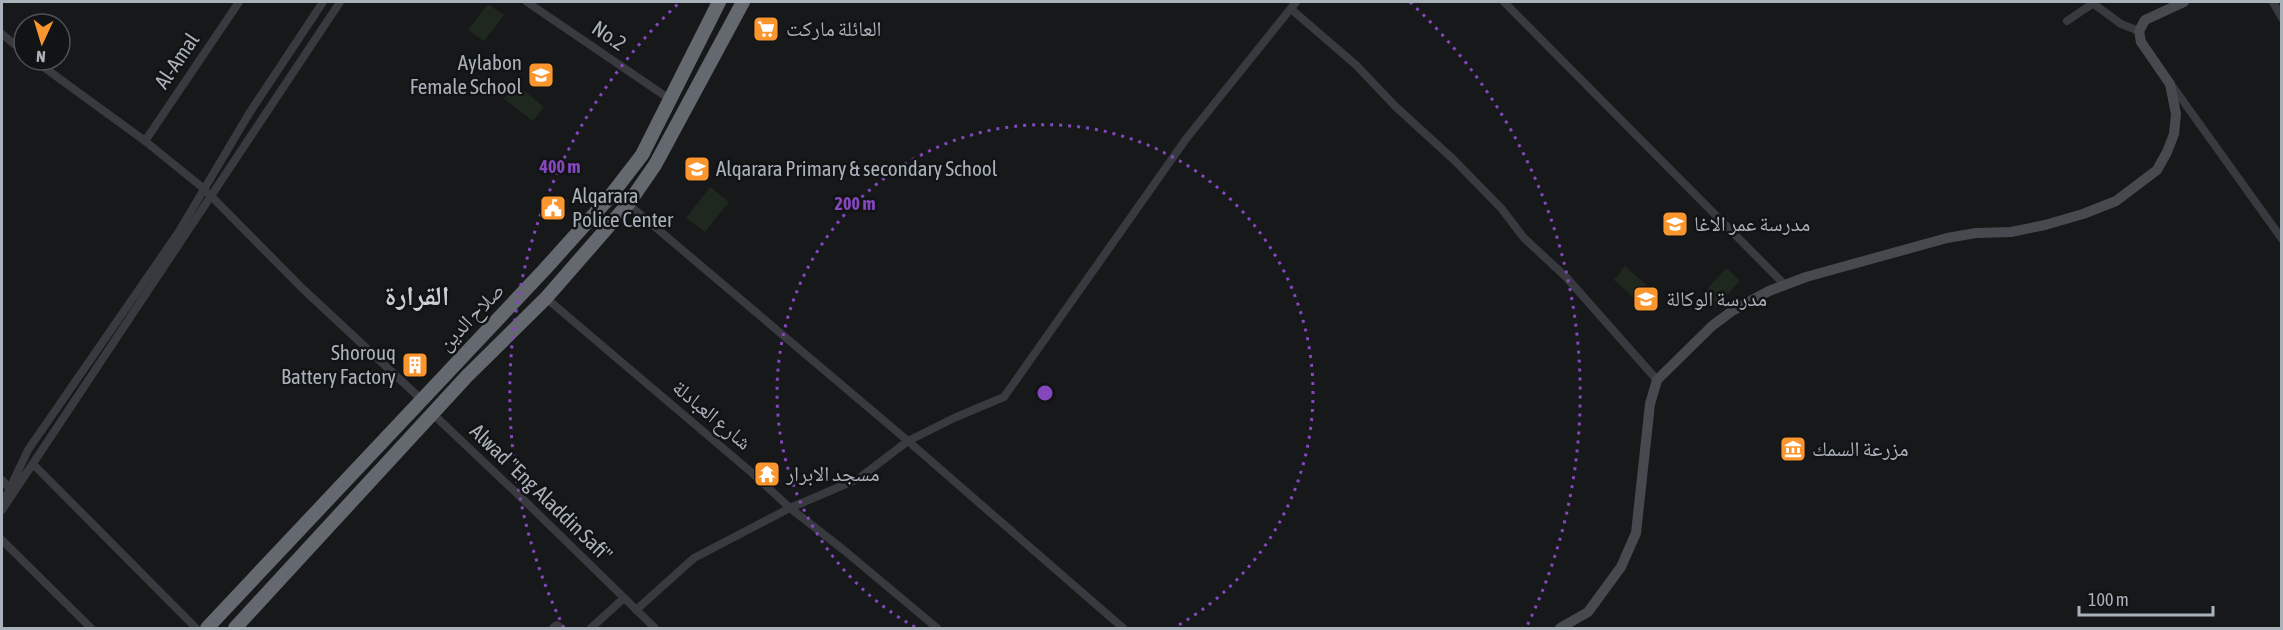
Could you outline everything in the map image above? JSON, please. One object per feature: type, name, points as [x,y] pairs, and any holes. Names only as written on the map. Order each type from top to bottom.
[{"type":"highway","name":"صلاح الدين","points":[[207,628],[507,310],[608,199],[642,155],[719,2]]},
{"type":"highway","name":"صلاح الدين","points":[[235,628],[433,414],[546,298],[628,204],[655,165],[743,2]]},
{"type":"highway","points":[[507,310],[518,311],[521,314],[521,322]]},
{"type":"highway","points":[[478,340],[482,351],[490,354]]},
{"type":"street","name":"Al-Amal","points":[[145,141],[239,2]]},
{"type":"street","points":[[2,508],[28,450],[178,233],[203,188],[323,2]]},
{"type":"street","points":[[2,508],[340,2]]},
{"type":"street","name":"No.2","points":[[527,2],[671,100]]},
{"type":"street","points":[[636,610],[694,558],[790,507],[858,479],[908,441],[1004,397],[1186,139],[1296,2]]},
{"type":"street","points":[[1504,2],[1784,284]]},
{"type":"street","points":[[2184,2],[2145,20],[2139,31],[2142,42],[2282,239]]},
{"type":"street","points":[[2273,2],[2282,18]]},
{"type":"street","points":[[2067,21],[2093,3],[2121,24],[2139,31]]},
{"type":"street","points":[[1291,9],[1356,65],[1396,107],[1453,159],[1501,208],[1524,238],[1566,277],[1657,380]]},
{"type":"street","points":[[50,72],[145,141],[203,188],[302,288],[422,400]]},
{"type":"street","points":[[1560,628],[1588,612],[1621,567],[1636,533],[1650,404],[1657,380],[1691,345],[1732,311],[1784,284],[1947,238],[1976,233],[2011,232],[2045,225],[2116,201],[2157,170],[2168,152],[2174,134],[2176,114],[2170,84]]},
{"type":"street","points":[[628,204],[908,441],[1123,628]]},
{"type":"street","name":"شارع العبادلة","points":[[546,298],[790,507],[937,628]]},
{"type":"street","name":"Alwad \"Eng Aladdin Safi\"","points":[[433,414],[655,628]]},
{"type":"street","points":[[33,464],[196,628]]},
{"type":"street","points":[[2,480],[9,488]]},
{"type":"street","points":[[2,540],[91,628]]},
{"type":"street","points":[[591,628],[624,598]]},
{"type":"street","points":[[553,628],[557,625],[561,628]]},
{"type":"shaded area","points":[[488,4],[504,15],[484,41],[468,30]]},
{"type":"shaded area","points":[[516,84],[544,107],[533,121],[504,99]]},
{"type":"shaded area","points":[[710,187],[729,202],[705,232],[686,218]]},
{"type":"shaded area","points":[[1625,266],[1647,285],[1635,299],[1614,280]]},
{"type":"shaded area","points":[[1726,268],[1740,281],[1715,307],[1702,295]]},
{"type":"place","name":"العائلة ماركت","points":[[766,29]]},
{"type":"place","name":"Aylabon Female School","points":[[541,75]]},
{"type":"place","name":"Alqarara Primary & secondary School","points":[[697,169]]},
{"type":"place","name":"Alqarara Police Center","points":[[553,208]]},
{"type":"place","name":"مدرسة عمر الاغا","points":[[1675,224]]},
{"type":"place","name":"مدرسة الوكالة","points":[[1646,299]]},
{"type":"place","name":"Shorouq Battery Factory","points":[[415,365]]},
{"type":"place","name":"مزرعة السمك","points":[[1793,449]]},
{"type":"place","name":"مسجد الابرار","points":[[767,474]]},
{"type":"district","name":"القرارة","points":[[417,296]]}]
